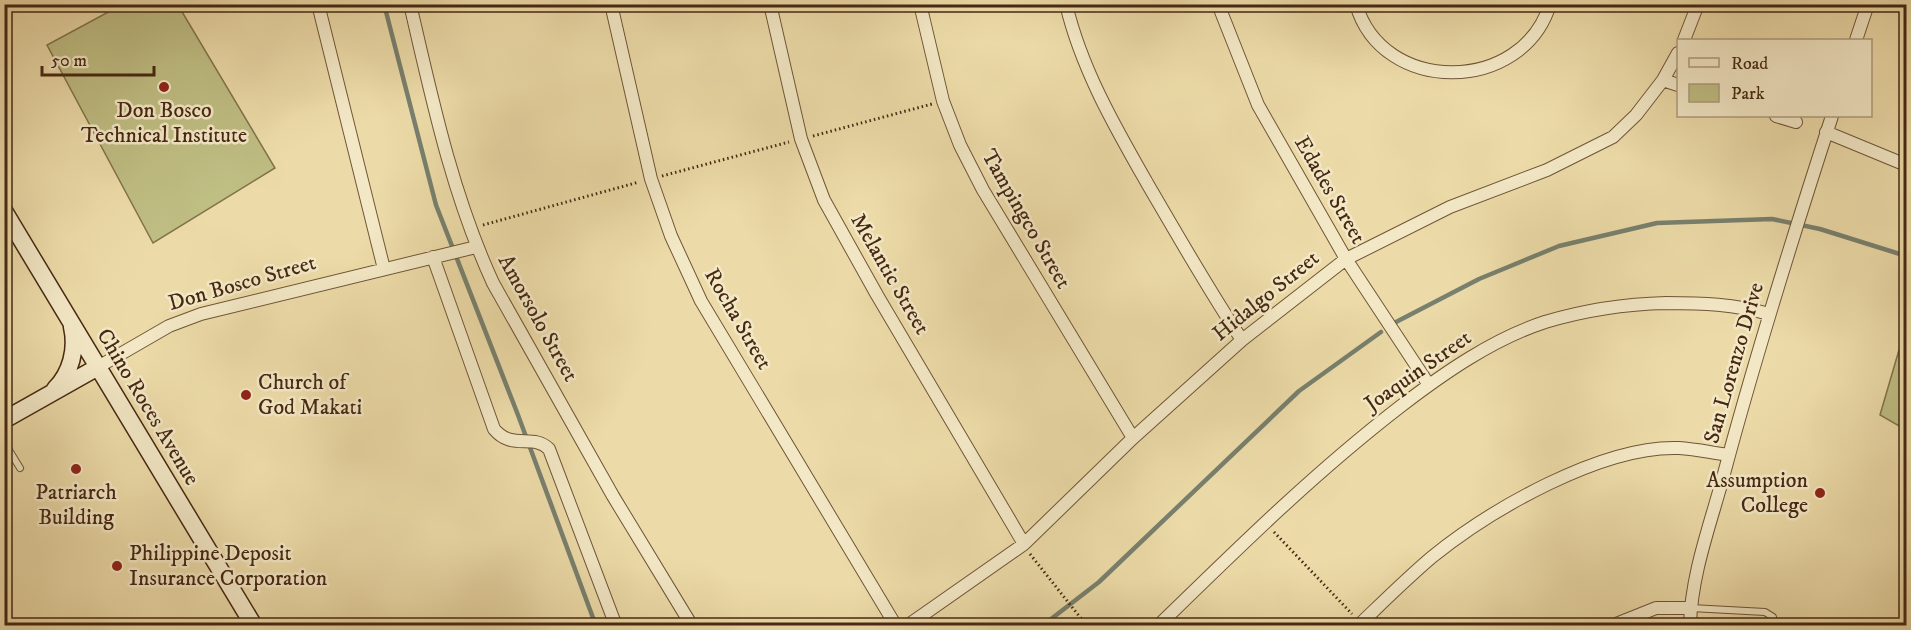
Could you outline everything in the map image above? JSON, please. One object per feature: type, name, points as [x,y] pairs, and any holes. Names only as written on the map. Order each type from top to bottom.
[{"type":"main road","name":"Chino Roces Avenue","points":[[4,211],[254,626]]},
{"type":"main road","points":[[47,395],[67,374],[72,360],[74,338],[68,317]]},
{"type":"main road","name":"Don Bosco Street","points":[[4,420],[98,367]]},
{"type":"street","points":[[318,4],[384,269]]},
{"type":"street","name":"Amorsolo Street","points":[[410,4],[444,149],[476,247],[493,283],[590,455],[692,626]]},
{"type":"street","name":"Rocha Street","points":[[611,4],[651,179],[671,236],[701,301],[896,626]]},
{"type":"street","name":"Melantic Street","points":[[770,4],[801,139],[824,200],[876,295],[1024,544]]},
{"type":"street","name":"Tampingco Street","points":[[920,4],[943,101],[965,154],[983,190],[1133,438]]},
{"type":"street","points":[[1066,4],[1095,86],[1204,282],[1242,340]]},
{"type":"street","name":"Edades Street","points":[[1218,4],[1258,105],[1346,259],[1428,385]]},
{"type":"street","points":[[1356,4],[1359,14],[1377,41],[1404,62],[1435,73],[1471,72],[1500,63],[1527,43],[1547,16],[1550,4]]},
{"type":"street","points":[[1684,39],[1698,4]]},
{"type":"street","points":[[1856,39],[1868,4]]},
{"type":"street","name":"Hidalgo Street","points":[[907,626],[1024,544],[1133,438],[1242,340],[1346,259],[1450,207],[1547,170],[1613,137],[1636,115],[1663,80],[1677,55]]},
{"type":"street","points":[[1663,80],[1677,85]]},
{"type":"street","points":[[1779,117],[1796,122]]},
{"type":"street","name":"San Lorenzo Drive","points":[[1690,626],[1690,608],[1729,455],[1769,314],[1832,117]]},
{"type":"street","points":[[1826,132],[1906,165]]},
{"type":"street","name":"Don Bosco Street","points":[[98,367],[169,326],[201,314],[476,247]]},
{"type":"street","points":[[433,257],[494,429],[510,442],[538,442],[549,448],[616,626]]},
{"type":"street","name":"Joaquin Street","points":[[1158,626],[1264,522],[1343,450],[1428,385],[1484,350],[1544,322],[1603,308],[1711,303],[1741,306],[1769,314]]},
{"type":"street","points":[[1359,624],[1433,556],[1486,519],[1561,478],[1597,463],[1646,451],[1679,448],[1729,455]]},
{"type":"street","points":[[1611,626],[1656,608],[1690,608]]},
{"type":"lane","points":[[4,442],[20,468]]},
{"type":"lane","points":[[1690,608],[1766,612],[1773,617],[1774,626]]},
{"type":"path","points":[[470,228],[651,179]]},
{"type":"path","points":[[1264,522],[1359,624]]},
{"type":"path","points":[[1024,544],[1087,626]]},
{"type":"green space","points":[[123,4],[178,5],[275,168],[153,243],[47,45]]},
{"type":"green space","points":[[1906,326],[1906,430],[1880,415]]},
{"type":"waterway","points":[[384,4],[436,205],[518,415],[596,626]]},
{"type":"waterway","points":[[1396,322],[1479,279],[1559,246],[1657,223],[1772,219],[1820,229],[1906,256]]},
{"type":"waterway","points":[[1042,626],[1099,582],[1299,391],[1381,332]]},
{"type":"place","name":"Don Bosco Technical Institute","points":[[164,87]]},
{"type":"place","name":"Church of God Makati","points":[[246,395]]},
{"type":"place","name":"Patriarch Building","points":[[76,469]]},
{"type":"place","name":"Assumption College","points":[[1820,493]]},
{"type":"place","name":"Philippine Deposit Insurance Corporation","points":[[117,566]]}]
